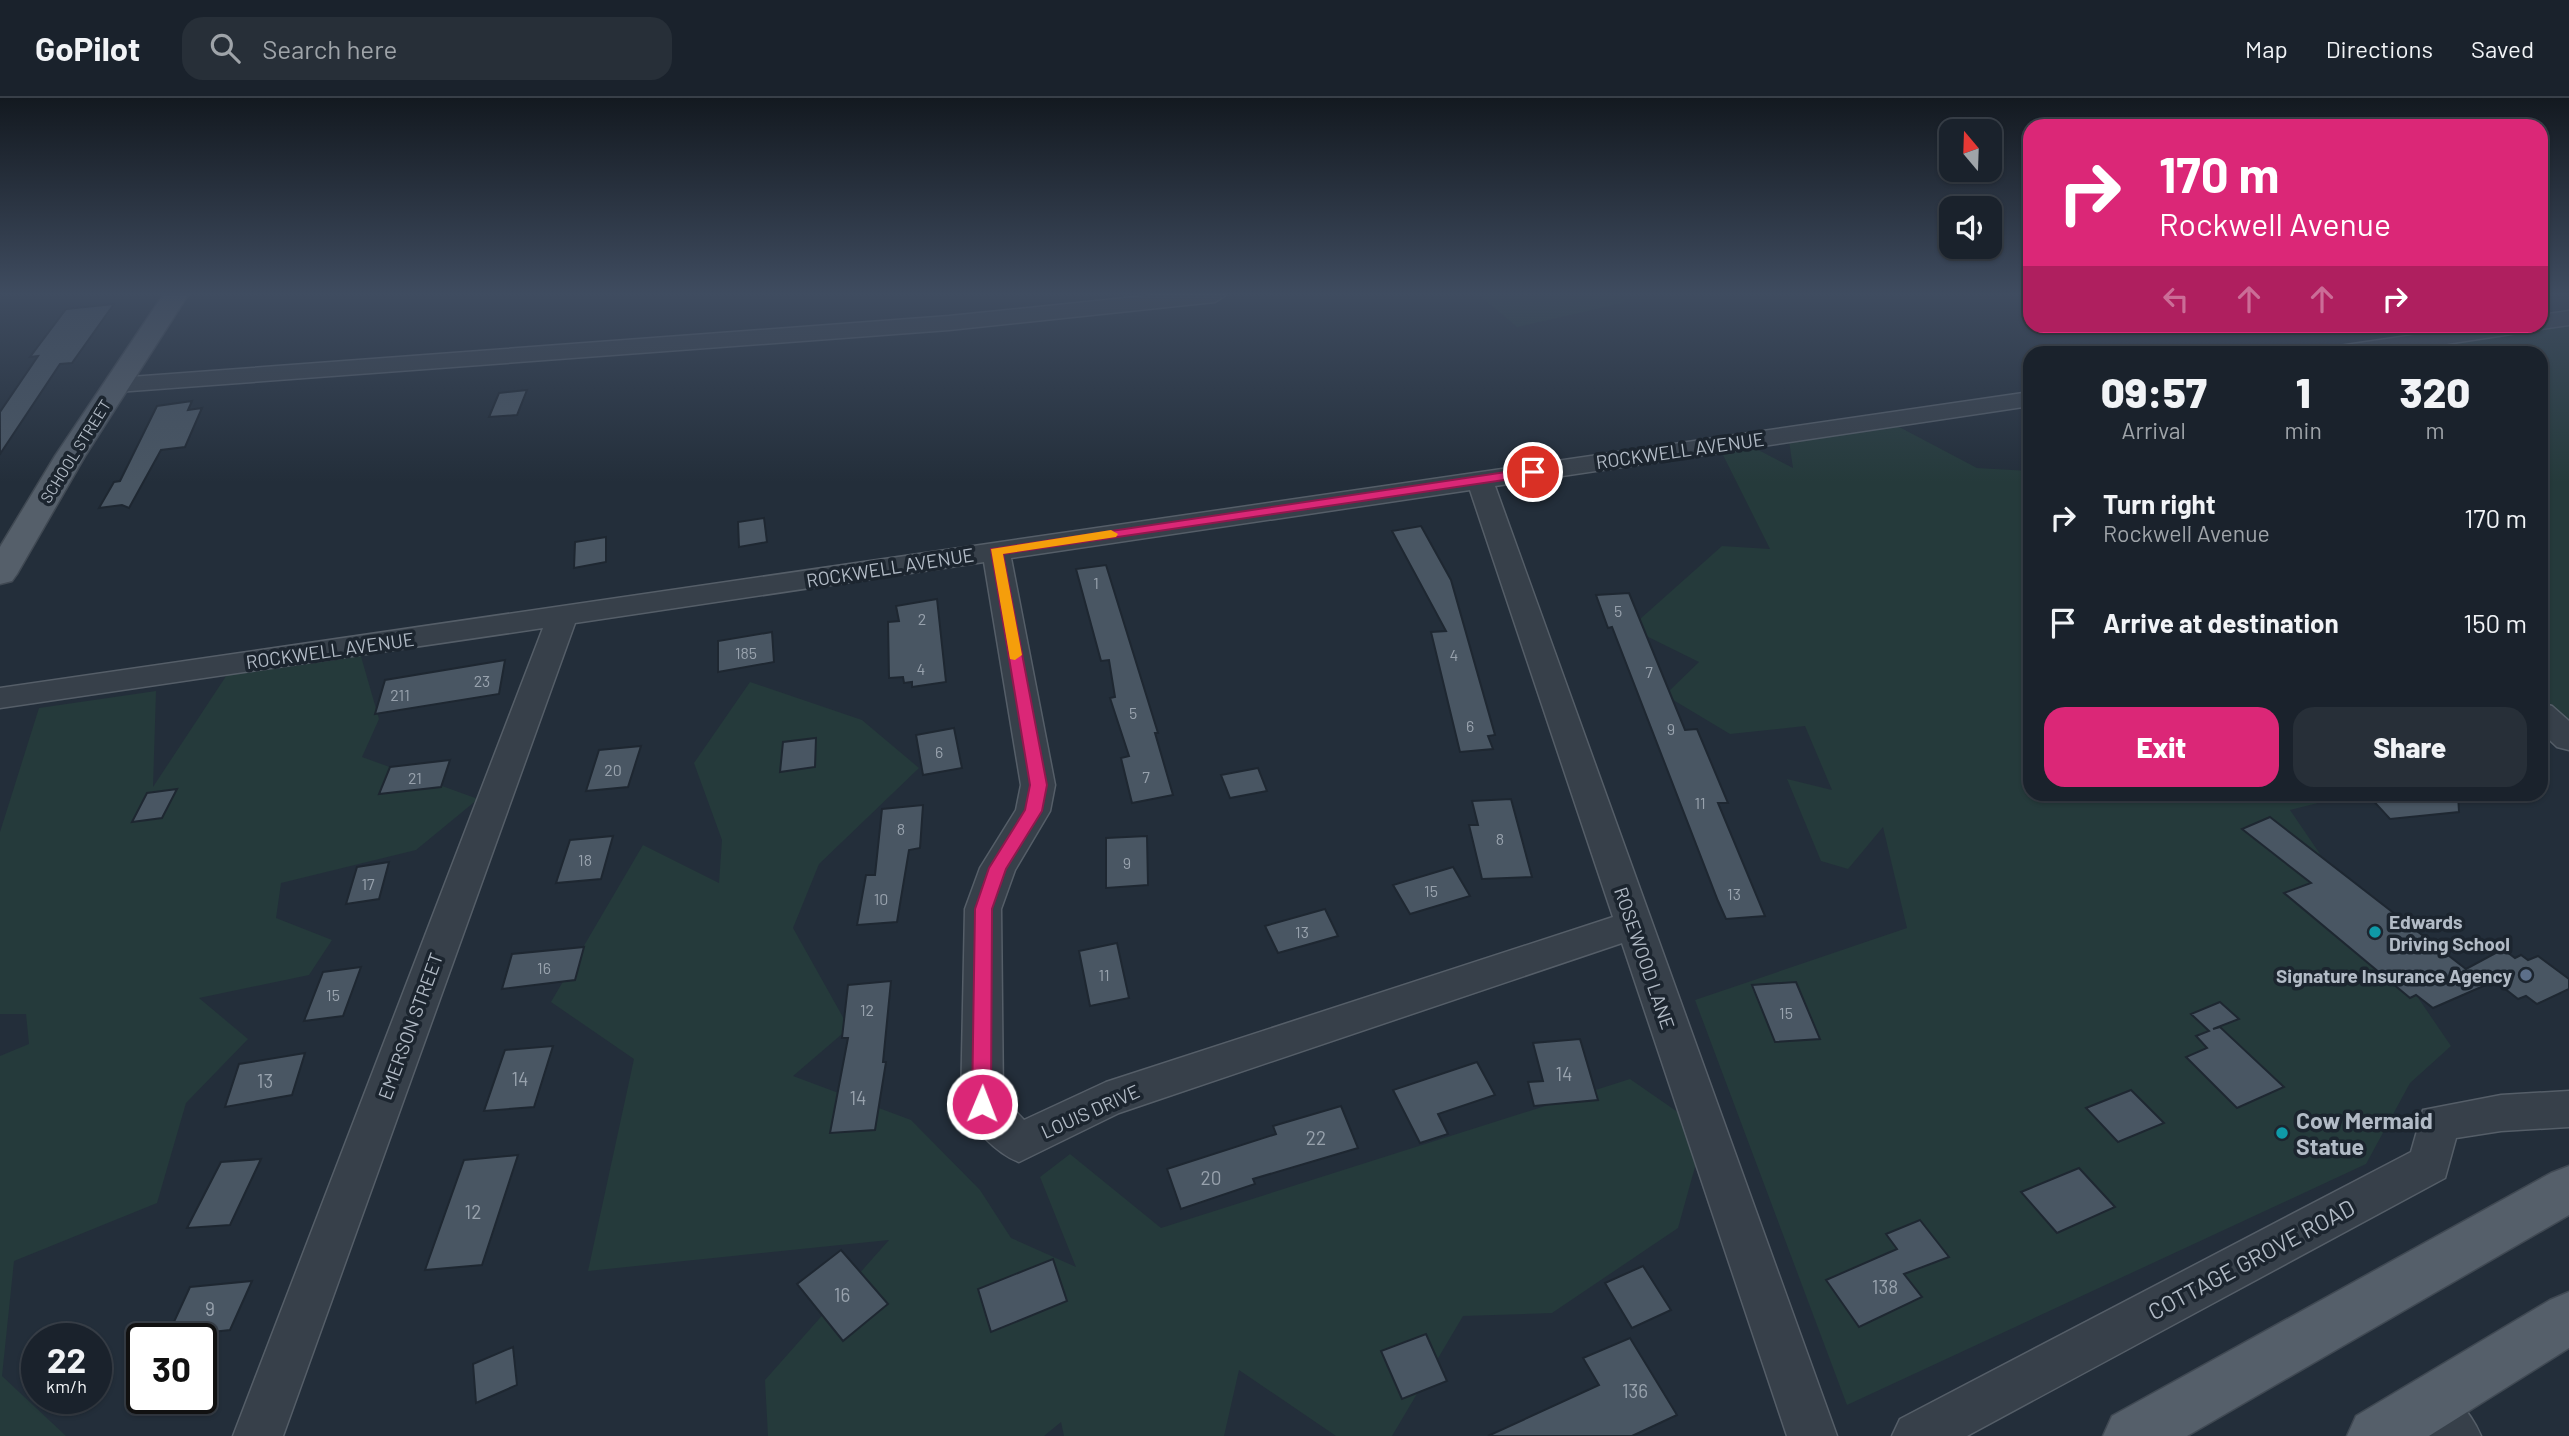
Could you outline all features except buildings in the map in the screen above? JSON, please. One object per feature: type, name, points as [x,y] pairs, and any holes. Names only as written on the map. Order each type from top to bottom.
[{"type":"main road","name":"SCHOOL STREET","points":[[0,574],[135,357]]},
{"type":"main road","points":[[2132,1436],[2569,1189]]},
{"type":"main road","points":[[2376,1436],[2441,1421],[2569,1318]]},
{"type":"street","points":[[117,385],[487,357]]},
{"type":"street","name":"ROCKWELL AVENUE","points":[[0,698],[2023,399]]},
{"type":"street","name":"ROSEWOOD LANE","points":[[1480,480],[1812,1436]]},
{"type":"street","name":"LOUIS DRIVE","points":[[996,551],[1038,785],[1033,811],[998,868],[983,909],[982,1104],[1020,1143],[1106,1100],[1633,925]]},
{"type":"street","name":"EMERSON STREET","points":[[258,1436],[562,617]]},
{"type":"street","points":[[2548,720],[2569,738]]},
{"type":"street","name":"COTTAGE GROVE ROAD","points":[[1917,1436],[2430,1164],[2438,1123],[2501,1113],[2569,1109]]},
{"type":"green space","points":[[2548,357],[2569,357],[2569,720],[2548,702]]},
{"type":"green space","points":[[1886,420],[1977,468],[2023,471],[2023,801],[2326,801],[2290,810],[2451,1046],[2410,1083],[2366,1164],[1847,1405],[1695,1000],[1907,928],[1883,827],[1848,869],[1821,861],[1787,779],[1832,790],[1805,726],[1730,734],[1665,695],[1699,662],[1630,628],[1722,546],[1770,549],[1718,445],[1741,441],[1793,468],[1788,434]]},
{"type":"green space","points":[[358,646],[379,719],[362,757],[478,799],[416,850],[281,883],[276,918],[332,940],[309,975],[199,998],[248,1039],[186,1103],[157,1203],[14,1261],[2,1376],[21,1394],[21,1414],[43,1414],[66,1436],[0,1436],[0,1056],[29,1044],[26,1014],[0,1014],[0,832],[39,708],[156,691],[153,787],[234,664]]},
{"type":"green space","points":[[750,682],[862,720],[919,768],[819,864],[793,928],[849,1028],[793,1076],[911,1120],[980,1190],[1011,1238],[1076,1267],[1040,1177],[1070,1154],[1161,1228],[1630,1079],[1705,1131],[1678,1228],[1552,1313],[1463,1316],[1392,1436],[1336,1436],[1239,1370],[1224,1436],[1064,1436],[1061,1422],[1044,1436],[768,1436],[765,1380],[889,1240],[588,1271],[634,1059],[551,1002],[643,845],[719,883],[722,840],[694,763]]},
{"type":"slow traffic","points":[[1015,655],[996,551],[1111,534]]},
{"type":"place","name":"Edwards Driving School","points":[[2375,932]]},
{"type":"place","name":"Signature Insurance Agency","points":[[2526,975]]},
{"type":"place","name":"Cow Mermaid Statue","points":[[2282,1133]]},
{"type":"route","points":[[982,1104],[983,909],[998,868],[1033,811],[1038,785],[996,551],[1533,472]]}]
